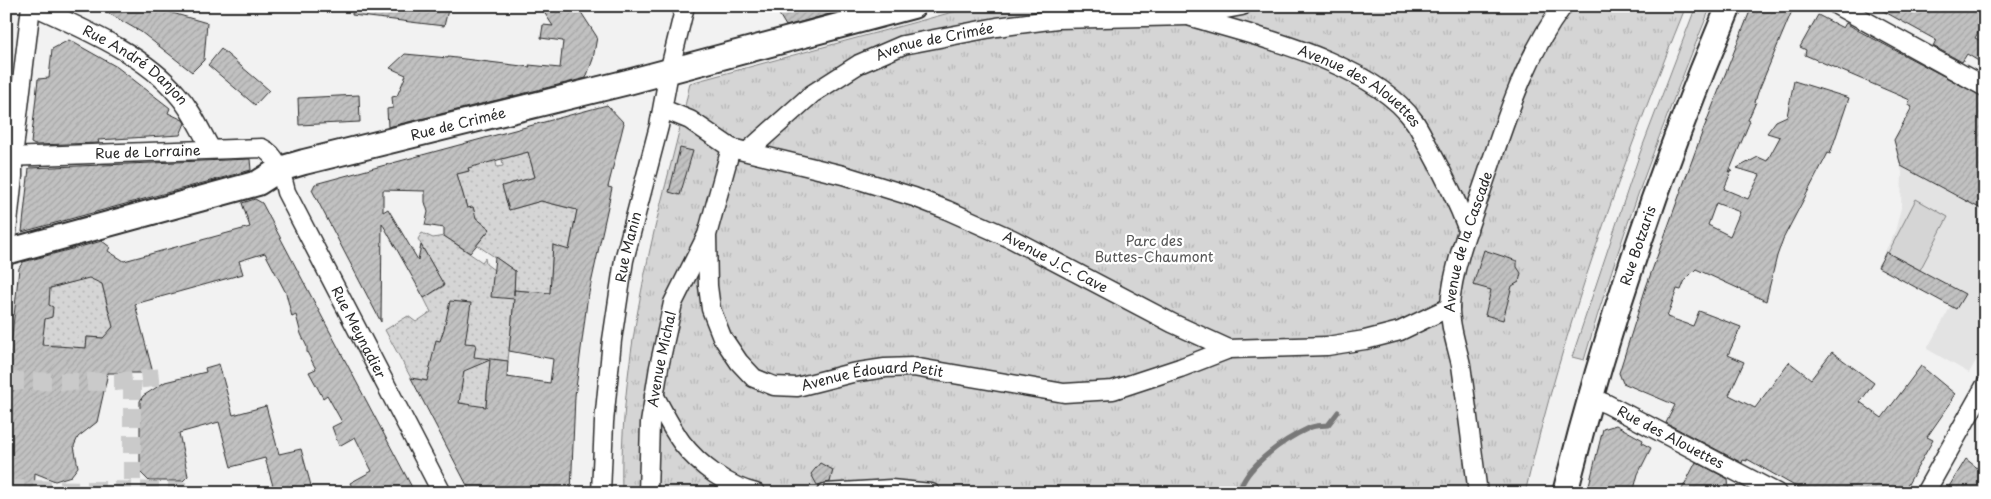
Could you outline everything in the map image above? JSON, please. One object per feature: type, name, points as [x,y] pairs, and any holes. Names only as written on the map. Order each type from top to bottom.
[{"type":"street","name":"Rue André Danjon","points":[[33,6],[90,32],[117,47],[158,76],[176,92],[193,114],[211,149]]},
{"type":"street","points":[[6,242],[13,176],[9,157],[33,6]]},
{"type":"street","name":"Rue Manin","points":[[601,493],[604,422],[612,340],[624,260],[663,109],[669,72],[685,6]]},
{"type":"street","name":"Rue de Crimée","points":[[6,252],[258,183],[280,169],[304,162],[669,72],[913,6]]},
{"type":"street","name":"Avenue de Crimée","points":[[748,151],[812,94],[859,64],[903,45],[997,26],[1057,20],[1188,16],[1242,6]]},
{"type":"street","name":"Avenue de la Cascade","points":[[1478,493],[1462,372],[1450,307],[1456,274],[1468,230],[1508,113],[1526,71],[1552,21],[1564,6]]},
{"type":"street","name":"Rue Botzaris","points":[[1565,493],[1589,397],[1645,221],[1698,80],[1729,6]]},
{"type":"street","points":[[1838,6],[1985,87]]},
{"type":"street","name":"Avenue des Alouettes","points":[[1188,16],[1284,44],[1365,80],[1391,98],[1414,122],[1456,197],[1468,230]]},
{"type":"street","name":"Avenue J.C. Cave","points":[[663,109],[690,120],[731,148],[843,175],[914,197],[938,207],[1012,239],[1172,323],[1229,349],[1327,346],[1366,340],[1400,331],[1450,307]]},
{"type":"street","name":"Rue de Lorraine","points":[[9,157],[84,156],[262,148],[269,151],[280,169]]},
{"type":"street","name":"Avenue Édouard Petit","points":[[731,148],[707,235],[708,286],[711,309],[722,337],[739,362],[754,378],[774,386],[797,387],[852,373],[885,368],[913,367],[1064,393],[1113,390],[1180,368],[1229,349]]},
{"type":"street","name":"Rue Meynadier","points":[[280,169],[286,192],[442,493]]},
{"type":"street","name":"Avenue Michal","points":[[648,493],[650,423],[673,303],[707,235]]},
{"type":"street","points":[[1925,493],[1985,386]]},
{"type":"street","points":[[654,395],[683,444],[701,462],[730,483],[756,493]]},
{"type":"street","name":"Rue des Alouettes","points":[[1589,397],[1607,404],[1754,488],[1777,493]]},
{"type":"street","points":[[826,493],[892,489],[931,493]]},
{"type":"shaded area","points":[[1938,73],[1985,98],[1985,345],[1969,373],[1927,349],[1951,306],[1877,267],[1895,232],[1901,208],[1902,172],[1894,140]]},
{"type":"green space","name":"Parc des Buttes-Chaumont","points":[[975,6],[1686,6],[1596,245],[1558,368],[1525,493],[622,493],[623,431],[633,337],[651,245],[690,83]]},
{"type":"green space","points":[[1696,6],[1711,6],[1643,182],[1612,270],[1584,360],[1572,357],[1640,153]]},
{"type":"green space","points":[[528,152],[535,177],[502,186],[509,210],[541,201],[577,210],[568,254],[555,251],[556,246],[553,245],[550,293],[514,290],[515,271],[477,245],[490,229],[476,218],[473,207],[467,208],[457,174],[469,171],[468,166],[495,158],[497,167],[503,166],[502,159]]},
{"type":"green space","points":[[1916,199],[1948,217],[1920,270],[1888,253]]},
{"type":"green space","points":[[422,233],[433,238],[444,236],[482,262],[485,258],[486,264],[498,273],[514,299],[508,361],[494,359],[506,393],[487,390],[485,418],[463,424],[466,404],[450,401],[462,386],[411,378],[385,330],[408,316],[416,322],[431,312],[424,298],[444,286],[418,239]]},
{"type":"green space","points":[[89,277],[102,284],[109,313],[114,313],[114,325],[109,331],[111,333],[106,338],[87,337],[86,348],[60,348],[60,345],[50,345],[43,348],[38,342],[41,328],[44,327],[45,319],[52,316],[46,304],[48,289]]},
{"type":"building","points":[[96,6],[148,6],[207,23],[204,60],[192,72],[141,32]]},
{"type":"building","points":[[353,6],[449,6],[444,26],[352,15]]},
{"type":"building","points":[[540,6],[577,6],[597,37],[593,59],[586,78],[388,127],[387,109],[393,108],[392,97],[397,96],[406,75],[390,68],[405,54],[530,67],[529,65],[560,68],[563,41],[541,38],[543,25],[553,26]]},
{"type":"building","points":[[774,6],[844,6],[844,10],[786,26]]},
{"type":"building","points":[[1752,6],[1794,6],[1758,92],[1748,120],[1750,121],[1724,189],[1748,199],[1760,175],[1737,168],[1758,157],[1767,161],[1780,137],[1767,133],[1776,121],[1787,116],[1794,81],[1849,98],[1830,154],[1828,153],[1783,239],[1766,301],[1696,269],[1685,280],[1681,290],[1677,289],[1667,317],[1693,326],[1699,311],[1741,327],[1728,355],[1744,362],[1729,395],[1755,408],[1789,362],[1811,379],[1832,352],[1874,383],[1860,402],[1882,418],[1921,366],[1955,394],[1927,437],[1933,440],[1903,493],[1807,493],[1747,459],[1747,461],[1743,460],[1742,463],[1666,423],[1675,405],[1623,383],[1619,373],[1646,287],[1702,133]],"holes":[[[1716,203],[1740,212],[1730,236],[1708,225]]]},
{"type":"building","points":[[1874,6],[1985,6],[1985,20],[1975,38],[1985,43],[1985,65],[1967,54],[1962,62],[1933,46],[1936,40]]},
{"type":"building","points":[[1818,15],[1843,28],[1846,23],[1985,98],[1985,211],[1901,166],[1894,140],[1912,107],[1908,105],[1910,100],[1805,55],[1806,50],[1800,47]]},
{"type":"building","points":[[69,40],[117,67],[170,108],[168,113],[183,120],[185,123],[180,135],[98,140],[99,143],[35,145],[31,143],[38,79],[49,78],[52,49]]},
{"type":"building","points":[[221,49],[269,90],[255,105],[208,65]]},
{"type":"building","points":[[359,95],[360,122],[299,125],[298,98]]},
{"type":"building","points":[[607,105],[624,123],[608,187],[612,188],[587,302],[575,396],[571,493],[471,493],[411,378],[427,381],[436,340],[440,341],[450,301],[471,303],[465,343],[476,344],[474,357],[508,361],[507,377],[550,383],[553,359],[509,351],[514,299],[491,297],[495,257],[515,271],[514,290],[550,293],[553,245],[569,250],[577,210],[541,201],[509,210],[502,186],[535,177],[528,152],[468,168],[469,171],[457,174],[467,208],[473,207],[476,218],[490,229],[470,253],[444,236],[444,228],[425,225],[428,212],[425,202],[425,191],[383,190],[383,212],[388,209],[418,260],[421,245],[444,285],[424,298],[382,223],[381,322],[312,190],[315,184]],"holes":[[[490,360],[486,407],[459,403],[464,371]]]},
{"type":"building","points":[[680,148],[693,151],[680,195],[669,192]]},
{"type":"building","points":[[250,159],[251,170],[22,232],[29,168]]},
{"type":"building","points":[[255,199],[262,203],[415,493],[355,493],[350,483],[372,471],[355,437],[339,446],[332,427],[342,422],[327,395],[323,398],[309,372],[316,369],[307,352],[296,315],[292,317],[286,293],[265,253],[239,261],[243,274],[135,304],[153,373],[108,373],[97,422],[78,437],[74,446],[78,467],[71,476],[55,481],[35,473],[34,493],[13,493],[13,486],[6,480],[6,449],[9,446],[9,430],[6,427],[7,395],[13,391],[12,372],[6,366],[12,336],[19,268],[23,262],[102,241],[110,247],[108,251],[124,261],[250,227],[242,203]],"holes":[[[89,278],[102,284],[113,327],[103,338],[87,337],[86,348],[42,345],[45,319],[52,317],[53,307],[49,305],[50,288]]]},
{"type":"building","points":[[1484,250],[1517,261],[1517,267],[1521,273],[1519,282],[1512,286],[1503,320],[1485,315],[1491,290],[1473,285]]},
{"type":"building","points":[[1886,252],[1965,294],[1956,309],[1878,267]]},
{"type":"building","points":[[219,364],[233,415],[266,406],[279,454],[301,449],[313,493],[275,493],[265,458],[231,467],[219,422],[179,433],[188,476],[183,481],[149,481],[140,472],[140,401],[143,396],[165,382],[206,372],[205,368]]},
{"type":"building","points":[[1616,425],[1643,440],[1642,443],[1651,448],[1638,474],[1633,493],[1587,493],[1603,429]]},
{"type":"building","points":[[1966,459],[1985,474],[1985,493],[1945,493]]},
{"type":"building","points":[[1696,462],[1728,479],[1729,493],[1680,493]]},
{"type":"building","points":[[820,463],[833,470],[830,482],[817,485],[811,474]]},
{"type":"waterway","points":[[1239,493],[1249,473],[1267,454],[1309,428],[1328,425],[1338,412]]},
{"type":"tunnel","points":[[6,381],[115,382],[164,377]]},
{"type":"tunnel","points":[[132,381],[132,491]]},
{"type":"tunnel","points":[[6,489],[189,491]]}]
